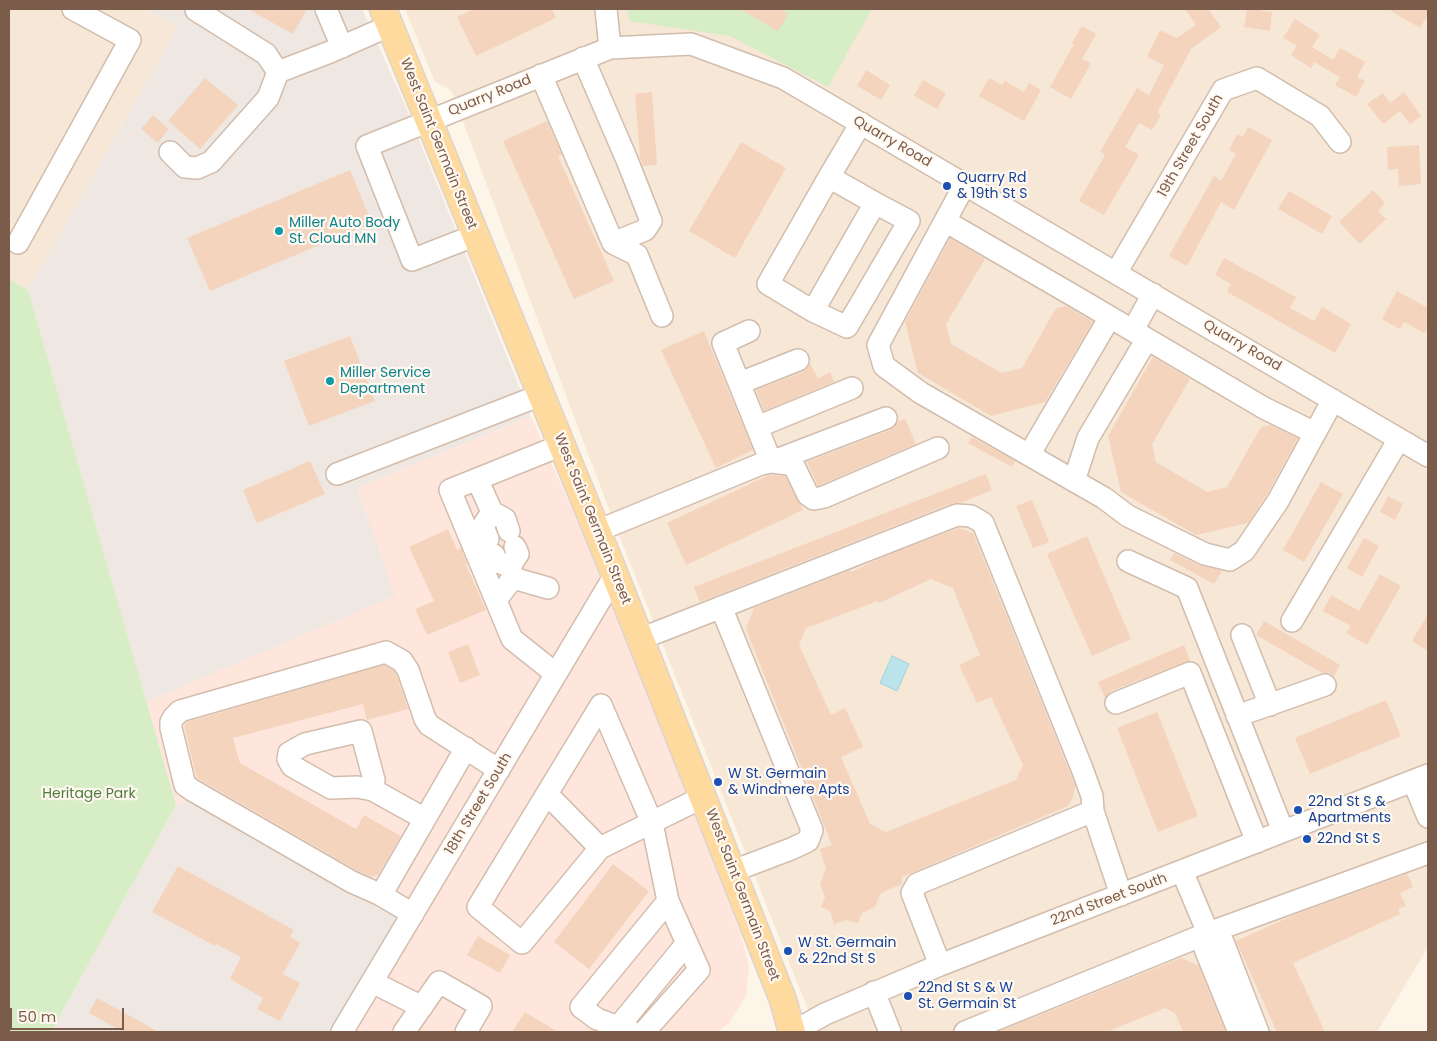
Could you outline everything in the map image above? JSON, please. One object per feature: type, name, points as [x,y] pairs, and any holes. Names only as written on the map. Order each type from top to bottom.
[{"type":"main road","name":"West Saint Germain Street","points":[[386,17],[615,575],[783,1000],[792,1032]]},
{"type":"street","points":[[18,243],[130,40],[74,9]]},
{"type":"street","points":[[197,9],[266,54],[278,72]]},
{"type":"street","points":[[326,9],[342,47]]},
{"type":"street","points":[[606,9],[610,48]]},
{"type":"street","points":[[170,152],[185,166],[197,168],[210,162],[268,98],[278,72],[342,47],[386,17]]},
{"type":"street","name":"Quarry Road","points":[[476,235],[412,260],[367,146],[610,48],[691,44],[783,78],[1428,456]]},
{"type":"street","points":[[583,58],[628,160],[651,221],[645,230],[613,243]]},
{"type":"street","points":[[541,75],[613,243],[637,255],[662,316]]},
{"type":"street","name":"19th Street South","points":[[1116,273],[1223,90],[1257,78],[1320,116],[1340,142]]},
{"type":"street","points":[[829,177],[909,221],[847,328],[813,311],[768,284],[829,177],[861,123]]},
{"type":"street","points":[[965,184],[878,345],[884,366],[920,393],[1104,498],[1128,516],[1204,554],[1230,560],[1244,551],[1278,501],[1333,400]]},
{"type":"street","points":[[813,311],[875,203]]},
{"type":"street","points":[[945,221],[1264,408],[1315,433]]},
{"type":"street","points":[[1074,481],[1088,438],[1140,335],[1153,294]]},
{"type":"street","points":[[1029,455],[1110,317]]},
{"type":"street","points":[[749,331],[723,343],[772,462]]},
{"type":"street","points":[[740,383],[798,360]]},
{"type":"street","points":[[757,427],[852,388]]},
{"type":"street","points":[[337,474],[541,394]]},
{"type":"street","points":[[597,531],[761,464],[772,462],[886,418]]},
{"type":"street","points":[[1292,621],[1400,439]]},
{"type":"street","points":[[556,674],[512,639],[450,490],[562,445]]},
{"type":"street","points":[[772,462],[789,464],[795,468],[808,495],[814,499],[824,497],[938,448]]},
{"type":"street","points":[[477,479],[492,512],[505,519],[505,553],[496,600]]},
{"type":"street","points":[[640,639],[956,515],[971,516],[977,519],[983,523],[1081,766],[1092,796],[1093,811],[1121,895]]},
{"type":"street","points":[[505,553],[548,588]]},
{"type":"street","points":[[1128,561],[1187,588],[1283,831]]},
{"type":"street","name":"18th Street South","points":[[342,1032],[615,575]]},
{"type":"street","points":[[722,607],[812,830],[808,841],[733,871]]},
{"type":"street","points":[[1242,635],[1270,705]]},
{"type":"street","points":[[413,914],[381,895],[352,882],[192,790],[185,784],[171,722],[180,711],[386,652],[402,661],[408,670],[425,719],[430,725],[499,770]]},
{"type":"street","points":[[1116,703],[1216,662]]},
{"type":"street","points":[[1190,674],[1257,842]]},
{"type":"street","points":[[1238,716],[1325,685]]},
{"type":"street","points":[[644,1032],[699,970],[668,901],[652,823],[601,705],[478,907],[522,943],[600,848],[652,823],[703,797]]},
{"type":"street","points":[[381,895],[466,748]]},
{"type":"street","points":[[1421,778],[1428,817]]},
{"type":"street","name":"22nd Street South","points":[[792,1032],[824,1014],[940,965],[1421,778]]},
{"type":"street","points":[[373,790],[425,819]]},
{"type":"street","points":[[547,794],[600,848]]},
{"type":"street","points":[[940,965],[912,893],[917,884],[1093,811]]},
{"type":"street","points":[[965,1032],[1208,933],[1428,853]]},
{"type":"street","points":[[1182,871],[1208,933],[1205,949],[1239,1032]]},
{"type":"street","points":[[668,901],[580,1007],[592,1025],[626,1029],[687,943]]},
{"type":"street","points":[[1208,933],[1223,942],[1258,1032]]},
{"type":"street","points":[[372,982],[422,1007]]},
{"type":"street","points":[[404,1032],[439,982],[482,1006],[466,1032]]},
{"type":"street","points":[[874,992],[890,1032]]},
{"type":"shaded area","points":[[9,9],[146,9],[178,27],[28,290],[9,279]]},
{"type":"shaded area","points":[[146,9],[362,9],[405,105],[531,416],[357,488],[395,596],[146,702],[28,290],[178,27]]},
{"type":"shaded area","points":[[405,9],[1428,9],[1428,947],[1377,1032],[817,1032],[615,525],[451,90],[435,82]]},
{"type":"shaded area","points":[[531,416],[612,601],[740,932],[749,966],[746,996],[729,1023],[718,1032],[352,1032],[189,800],[176,805],[146,702],[394,596],[357,488]]},
{"type":"shaded area","points":[[189,800],[417,926],[352,1032],[51,1032],[176,805]]},
{"type":"green space","points":[[627,9],[872,9],[828,87],[730,36],[629,21]]},
{"type":"green space","name":"Heritage Park","points":[[9,279],[28,290],[176,805],[51,1032],[9,1032]]},
{"type":"water","points":[[892,656],[909,664],[897,691],[880,683]]},
{"type":"building","points":[[248,9],[307,9],[293,34]]},
{"type":"building","points":[[474,9],[552,9],[556,18],[476,56],[457,17]]},
{"type":"building","points":[[740,9],[780,9],[788,14],[778,31]]},
{"type":"building","points":[[1185,9],[1208,9],[1221,27],[1191,49],[1157,113],[1161,115],[1152,130],[1139,123],[1125,147],[1139,155],[1104,215],[1079,201],[1105,155],[1100,152],[1137,88],[1149,95],[1164,65],[1147,57],[1160,30],[1177,38],[1196,25]]},
{"type":"building","points":[[1247,9],[1262,9],[1262,11],[1272,12],[1270,31],[1244,27]]},
{"type":"building","points":[[1388,9],[1428,9],[1428,15],[1420,28]]},
{"type":"building","points":[[1295,19],[1320,35],[1312,47],[1333,60],[1340,48],[1365,62],[1357,77],[1365,81],[1356,97],[1335,85],[1340,77],[1314,62],[1311,68],[1291,55],[1297,46],[1283,38]]},
{"type":"building","points":[[1082,26],[1096,34],[1082,59],[1091,63],[1071,99],[1050,87]]},
{"type":"building","points":[[866,70],[890,85],[881,100],[857,86]]},
{"type":"building","points":[[205,78],[238,105],[200,149],[168,121]]},
{"type":"building","points":[[989,78],[1002,85],[1005,81],[1024,92],[1029,83],[1041,90],[1024,121],[979,96]]},
{"type":"building","points":[[923,80],[946,93],[937,109],[914,96]]},
{"type":"building","points":[[652,92],[657,165],[643,166],[640,158],[635,94]]},
{"type":"building","points":[[1404,92],[1421,116],[1410,124],[1400,111],[1383,124],[1367,104],[1383,93],[1390,103]]},
{"type":"building","points":[[153,115],[169,129],[158,143],[141,129]]},
{"type":"building","points":[[547,121],[562,155],[558,156],[614,281],[574,299],[503,141]]},
{"type":"building","points":[[1248,127],[1272,140],[1234,210],[1221,202],[1187,266],[1169,256],[1214,176],[1221,181],[1236,154],[1229,150],[1237,134],[1243,137]]},
{"type":"building","points":[[741,142],[786,168],[735,258],[689,231]]},
{"type":"building","points":[[1419,145],[1421,184],[1399,186],[1398,169],[1388,170],[1387,147]]},
{"type":"building","name":"Miller Auto Body St. Cloud MN","points":[[350,170],[372,223],[210,291],[187,238]]},
{"type":"building","points":[[1373,190],[1385,203],[1378,211],[1386,219],[1360,244],[1339,222]]},
{"type":"building","points":[[1289,191],[1332,216],[1322,234],[1278,209]]},
{"type":"building","points":[[950,238],[985,259],[946,324],[951,344],[1002,373],[1022,368],[1056,308],[1066,306],[1093,322],[1045,402],[991,416],[918,373],[905,322]]},
{"type":"building","points":[[1224,258],[1296,297],[1290,308],[1314,321],[1322,307],[1351,324],[1335,353],[1227,292],[1231,284],[1215,275]]},
{"type":"building","points":[[1397,291],[1428,308],[1428,327],[1425,333],[1404,322],[1400,329],[1382,319]]},
{"type":"building","points":[[704,331],[753,450],[716,468],[661,350]]},
{"type":"building","name":"Miller Service Department","points":[[350,336],[375,401],[309,426],[284,361]]},
{"type":"building","points":[[1153,357],[1190,379],[1152,444],[1156,462],[1207,492],[1227,487],[1261,427],[1271,425],[1298,438],[1267,494],[1248,523],[1196,535],[1121,492],[1108,436]]},
{"type":"building","points":[[810,363],[818,379],[830,372],[834,382],[764,411],[756,390],[803,372]]},
{"type":"building","points":[[905,419],[916,444],[818,486],[807,462],[890,430],[897,422]]},
{"type":"building","points":[[972,437],[1015,461],[1012,467],[968,443]]},
{"type":"building","points":[[310,461],[325,494],[257,523],[243,490]]},
{"type":"building","points":[[986,474],[992,490],[960,503],[952,503],[700,602],[694,587]]},
{"type":"building","points":[[769,475],[785,476],[803,510],[686,565],[667,523]]},
{"type":"building","points":[[1321,482],[1343,494],[1304,562],[1283,550]]},
{"type":"building","points":[[1388,496],[1403,504],[1395,520],[1380,512]]},
{"type":"building","points":[[1032,500],[1049,542],[1033,548],[1016,506]]},
{"type":"building","points":[[959,528],[973,533],[1075,786],[1073,797],[1068,806],[902,877],[902,884],[881,893],[875,907],[862,913],[858,923],[846,920],[834,924],[830,911],[821,907],[825,897],[820,885],[826,869],[820,849],[832,845],[746,629],[754,608],[850,570],[851,572],[885,556]],"holes":[[[931,579],[953,588],[980,655],[959,665],[977,703],[991,697],[1023,765],[1016,780],[886,832],[870,824],[841,757],[863,747],[845,708],[831,715],[799,645],[806,628],[878,601],[879,603]]]},
{"type":"building","points":[[448,529],[457,550],[461,548],[466,565],[486,610],[427,635],[415,609],[434,601],[409,547]]},
{"type":"building","points":[[1087,536],[1131,639],[1092,656],[1047,554]]},
{"type":"building","points":[[1364,538],[1379,546],[1362,577],[1347,568]]},
{"type":"building","points":[[1174,553],[1199,565],[1222,571],[1214,584],[1170,560]]},
{"type":"building","points":[[1380,574],[1401,586],[1367,645],[1346,633],[1351,626],[1323,611],[1331,595],[1359,611]]},
{"type":"building","points":[[1428,614],[1428,651],[1412,641]]},
{"type":"building","points":[[1264,621],[1340,665],[1334,676],[1322,673],[1256,635]]},
{"type":"building","points":[[468,644],[480,675],[460,683],[448,652]]},
{"type":"building","points":[[1184,645],[1190,661],[1111,691],[1105,698],[1098,682]]},
{"type":"building","points":[[384,665],[393,670],[397,676],[408,709],[367,720],[363,704],[233,738],[240,763],[356,829],[364,815],[401,836],[378,875],[371,877],[358,871],[197,778],[184,726],[187,722]]},
{"type":"building","points":[[1386,700],[1401,736],[1310,774],[1295,738]]},
{"type":"building","points":[[1157,712],[1198,816],[1158,832],[1117,728]]},
{"type":"building","points":[[613,864],[649,891],[589,969],[554,942]]},
{"type":"building","points":[[178,866],[294,930],[290,937],[300,943],[283,974],[300,983],[280,1021],[257,1009],[263,998],[230,979],[241,957],[216,944],[215,946],[152,912]]},
{"type":"building","points":[[1407,874],[1413,887],[1400,893],[1406,906],[1398,909],[1400,914],[1293,963],[1325,1032],[1277,1032],[1236,941],[1294,915]]},
{"type":"building","points":[[478,936],[510,955],[500,973],[467,955]]},
{"type":"building","points":[[1181,958],[1199,966],[1226,1032],[1183,1032],[1175,1013],[1165,1008],[1107,1032],[998,1032]]},
{"type":"building","points":[[97,998],[158,1032],[123,1032],[89,1013]]},
{"type":"building","points":[[525,1012],[558,1032],[512,1032]]},
{"type":"place","name":"Quarry Rd & 19th St S","points":[[947,186]]},
{"type":"place","name":"Miller Auto Body St. Cloud MN","points":[[279,231]]},
{"type":"place","name":"Miller Service Department","points":[[330,381]]},
{"type":"place","name":"W St. Germain & Windmere Apts","points":[[718,782]]},
{"type":"place","name":"22nd St S & Apartments","points":[[1298,810]]},
{"type":"place","name":"22nd St S","points":[[1307,839]]},
{"type":"place","name":"W St. Germain & 22nd St S","points":[[788,951]]},
{"type":"place","name":"22nd St S & W St. Germain St","points":[[908,996]]}]
